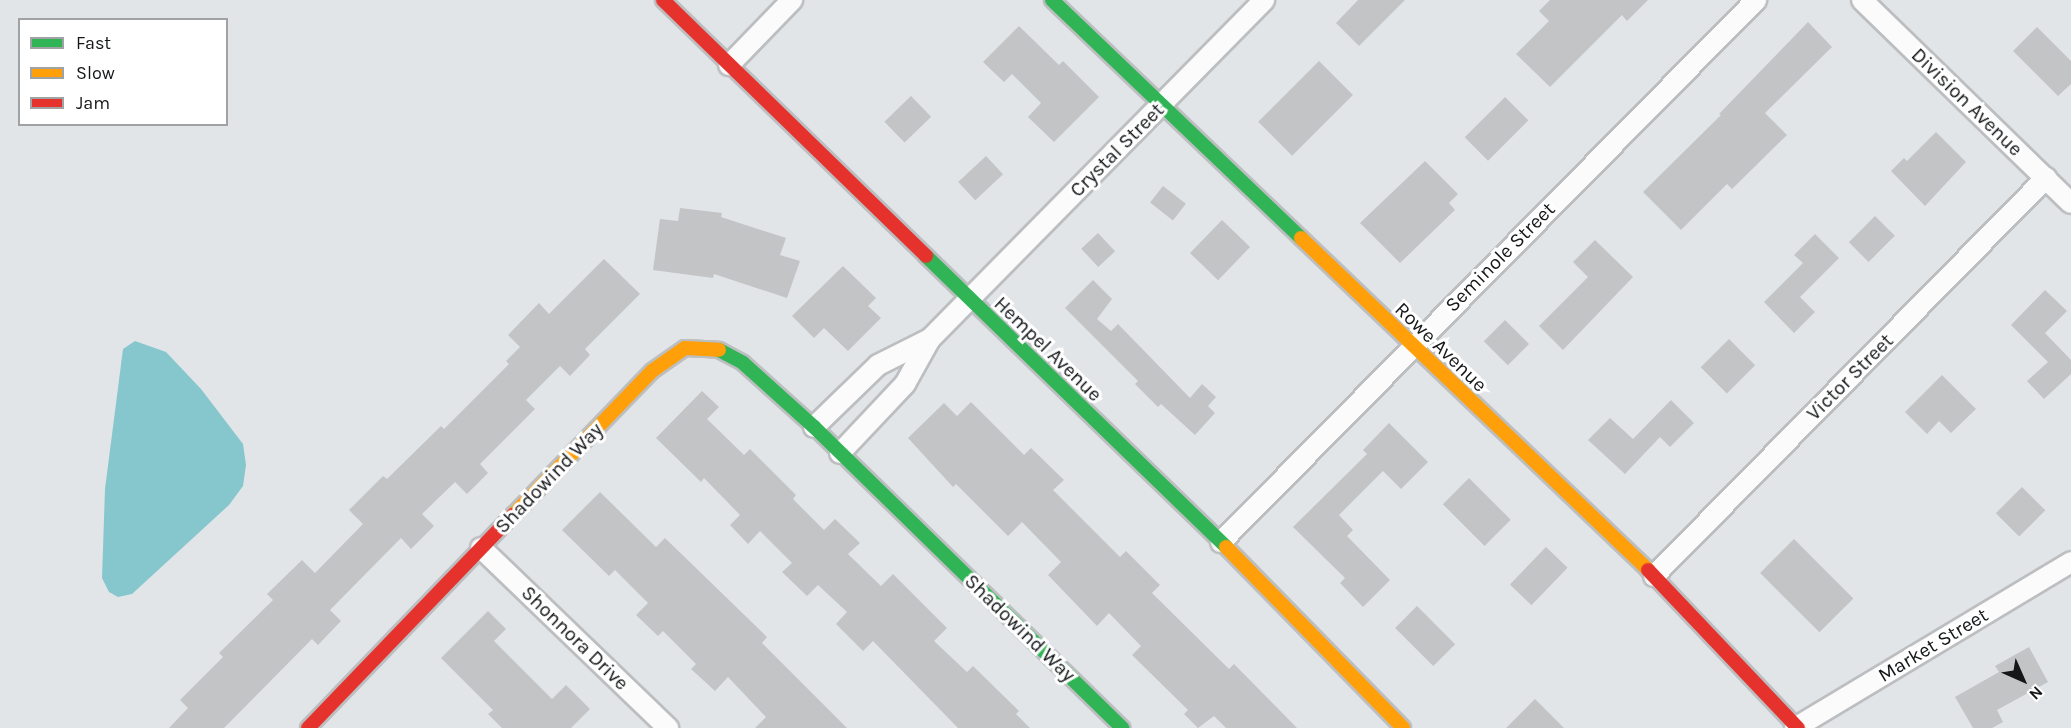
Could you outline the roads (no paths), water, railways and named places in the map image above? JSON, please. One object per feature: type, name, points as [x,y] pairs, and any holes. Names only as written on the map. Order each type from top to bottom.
[{"type":"street","name":"Hempel Avenue","points":[[663,0],[969,300],[1221,542],[1403,728]]},
{"type":"street","points":[[729,65],[792,0]]},
{"type":"street","name":"Rowe Avenue","points":[[1052,0],[1654,576],[1797,728]]},
{"type":"street","name":"Crystal Street","points":[[969,300],[1264,0]]},
{"type":"street","name":"Seminole Street","points":[[1221,542],[1756,0]]},
{"type":"street","name":"Division Avenue","points":[[1862,0],[2071,203]]},
{"type":"street","name":"Victor Street","points":[[1654,576],[2046,178]]},
{"type":"street","points":[[840,453],[905,384],[930,339],[969,300]]},
{"type":"street","points":[[814,427],[878,365],[930,339]]},
{"type":"street","name":"Shadowind Way","points":[[308,728],[652,371],[685,348],[715,348],[743,363],[814,427],[1122,728]]},
{"type":"street","name":"Shonnora Drive","points":[[481,548],[668,728]]},
{"type":"street","name":"Market Street","points":[[1797,728],[2071,562]]},
{"type":"water","points":[[135,341],[166,352],[201,389],[243,444],[246,465],[243,486],[229,505],[132,594],[118,597],[109,592],[102,578],[105,489],[123,349]]}]
